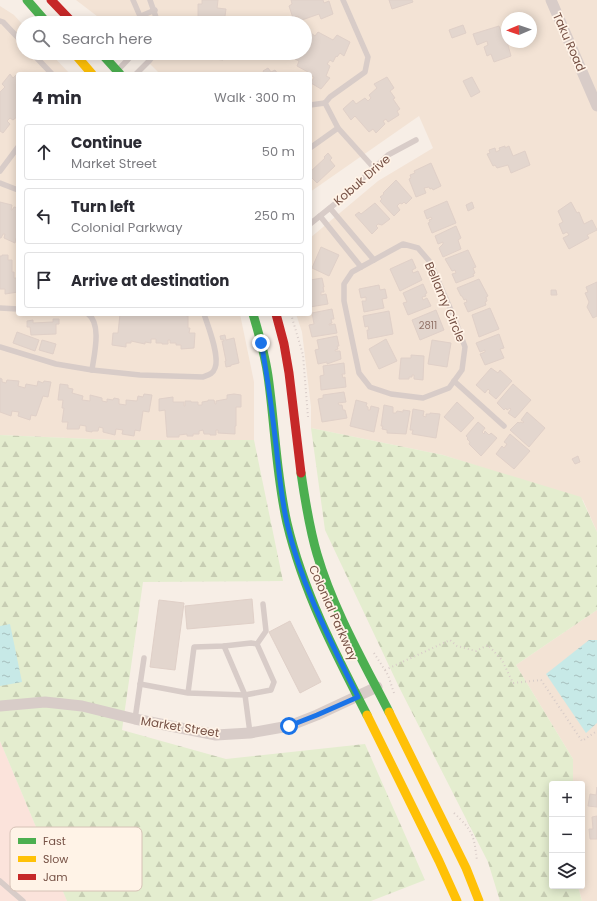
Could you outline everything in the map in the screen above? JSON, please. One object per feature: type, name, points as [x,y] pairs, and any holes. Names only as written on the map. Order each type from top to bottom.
[{"type":"street","points":[[27,0],[41,16]]},
{"type":"street","points":[[51,0],[66,16]]},
{"type":"street","name":"Taku Road","points":[[551,0],[597,106]]},
{"type":"street","points":[[80,60],[90,72]]},
{"type":"street","points":[[107,60],[116,72]]},
{"type":"street","name":"Colonial Parkway","points":[[254,316],[268,375],[281,490],[287,523],[297,560],[312,603],[440,861],[457,901]]},
{"type":"street","name":"Colonial Parkway","points":[[277,316],[288,365],[307,517],[330,589],[466,868],[479,901]]},
{"type":"street","name":"Market Street","points":[[0,706],[45,702],[82,706],[135,720],[216,735],[250,733],[289,726],[358,697],[377,687]]},
{"type":"lane","points":[[134,0],[141,16],[154,10]]},
{"type":"lane","points":[[150,0],[156,16]]},
{"type":"lane","points":[[312,105],[325,103],[330,97],[365,72],[368,56],[343,0]]},
{"type":"lane","points":[[0,21],[3,22],[16,36]]},
{"type":"lane","points":[[39,60],[50,72]]},
{"type":"lane","points":[[118,72],[128,60]]},
{"type":"lane","points":[[138,72],[150,60]]},
{"type":"lane","points":[[325,103],[338,128],[374,168]]},
{"type":"lane","points":[[312,147],[338,128]]},
{"type":"lane","name":"Kobuk Drive","points":[[312,222],[388,155],[416,140]]},
{"type":"lane","points":[[0,172],[16,150]]},
{"type":"lane","points":[[0,183],[16,189]]},
{"type":"lane","points":[[330,208],[374,260]]},
{"type":"lane","points":[[320,216],[361,267]]},
{"type":"lane","name":"Bellamy Circle","points":[[403,244],[418,248],[430,262],[454,317],[465,347],[462,370],[449,388],[423,398],[391,394],[370,387],[359,373],[344,301],[344,284],[352,272],[361,267],[403,244]]},
{"type":"lane","points":[[0,308],[16,309]]},
{"type":"lane","points":[[91,316],[95,323],[96,344],[92,370]]},
{"type":"lane","points":[[0,347],[56,364],[92,370],[140,375],[203,377],[211,374],[216,367],[216,356],[205,316]]},
{"type":"lane","points":[[454,381],[504,426]]},
{"type":"lane","points":[[257,644],[266,631],[263,604]]},
{"type":"lane","points":[[140,684],[188,693],[245,695],[271,690],[274,682],[257,644],[251,642],[224,646],[194,647],[188,693]]},
{"type":"lane","points":[[224,646],[245,695],[250,733]]},
{"type":"lane","points":[[135,720],[144,658]]},
{"type":"lane","points":[[0,881],[10,890]]},
{"type":"lane","points":[[12,891],[23,901]]},
{"type":"path","points":[[292,316],[303,354],[308,419]]},
{"type":"path","points":[[385,670],[450,640],[457,646],[476,651],[488,645],[502,660],[513,683],[541,680],[582,741],[597,731]]},
{"type":"path","points":[[371,647],[388,674],[395,698]]},
{"type":"path","points":[[450,809],[471,832],[475,843],[478,864]]},
{"type":"shaded area","points":[[76,0],[597,0],[597,532],[583,500],[443,455],[311,428],[311,407],[302,332],[297,316],[312,316],[312,236],[378,181],[433,148],[419,116],[312,191],[312,72],[158,72],[146,60],[312,60],[312,16],[97,16]]},
{"type":"shaded area","points":[[0,6],[16,17],[16,60],[57,60],[68,72],[16,72],[16,316],[240,316],[254,382],[254,440],[114,440],[0,435]]},
{"type":"shaded area","points":[[597,610],[597,901],[582,901],[579,889],[585,889],[585,781],[573,781],[573,759],[516,665]]},
{"type":"shaded area","points":[[0,741],[36,827],[10,827],[10,891],[63,891],[67,901],[0,901]]},
{"type":"green space","points":[[311,428],[443,455],[581,497],[597,532],[597,610],[516,665],[573,759],[573,781],[549,781],[549,889],[579,889],[582,901],[500,901],[488,862],[399,687],[325,530]]},
{"type":"green space","points":[[0,435],[114,440],[254,440],[283,581],[143,582],[122,730],[226,759],[365,744],[425,880],[371,901],[67,901],[63,891],[142,891],[142,827],[36,827],[0,741]]},
{"type":"water","points":[[10,624],[22,682],[0,686],[0,626]]},
{"type":"water","points":[[589,640],[597,640],[597,723],[586,733],[546,674]]},
{"type":"building","points":[[202,0],[218,0],[217,8],[226,9],[225,16],[198,16],[198,4],[202,4]]},
{"type":"building","points":[[291,0],[323,0],[324,3],[329,1],[333,14],[321,19],[319,14],[312,16],[292,16],[289,6],[292,4]]},
{"type":"building","points":[[389,0],[412,0],[413,2],[392,9]]},
{"type":"building","points":[[463,25],[466,33],[452,38],[449,30]]},
{"type":"building","points":[[499,26],[501,32],[501,48],[509,48],[511,56],[494,62],[491,54],[487,56],[484,47],[488,45],[487,41],[477,45],[473,34]]},
{"type":"building","points":[[318,32],[333,40],[337,35],[350,42],[344,56],[340,53],[337,57],[336,56],[333,62],[330,60],[327,64],[330,66],[326,76],[330,78],[321,89],[312,84],[314,77],[312,76],[312,72],[308,72],[297,66],[299,61],[297,60],[312,60],[312,34],[315,36]]},
{"type":"building","points":[[268,68],[271,72],[264,72]]},
{"type":"building","points":[[10,74],[13,78],[16,75],[16,118],[13,120],[10,118],[7,121],[10,124],[3,133],[0,131],[0,92],[5,87],[2,84]]},
{"type":"building","points":[[387,77],[394,88],[390,91],[395,98],[393,99],[400,109],[397,111],[399,115],[388,122],[386,119],[383,121],[385,124],[376,133],[373,129],[369,132],[355,116],[351,120],[343,109],[353,100],[356,104],[365,98],[368,101],[371,98],[369,95],[377,88],[374,84]]},
{"type":"building","points":[[472,77],[480,92],[471,97],[463,81]]},
{"type":"building","points":[[505,146],[505,148],[509,146],[513,156],[525,151],[530,165],[511,173],[508,165],[497,168],[495,165],[493,166],[487,154],[490,153],[489,150],[495,148],[496,152],[500,150],[499,148]]},
{"type":"building","points":[[328,153],[332,158],[330,160],[335,166],[317,183],[312,178],[312,170],[325,158],[324,157]]},
{"type":"building","points":[[431,163],[441,186],[433,190],[429,187],[424,188],[426,193],[416,197],[409,179],[411,178],[410,175],[415,173],[414,171]]},
{"type":"building","points":[[396,180],[412,198],[406,204],[404,202],[397,206],[400,210],[394,216],[380,201],[382,199],[380,197]]},
{"type":"building","points":[[447,201],[456,223],[432,233],[428,223],[430,222],[429,220],[432,219],[431,217],[427,219],[424,211]]},
{"type":"building","points":[[0,202],[12,205],[11,210],[14,207],[16,208],[16,238],[15,243],[4,238],[5,234],[3,234],[0,238]]},
{"type":"building","points":[[472,202],[474,208],[468,211],[466,205]]},
{"type":"building","points":[[571,202],[577,213],[579,212],[584,224],[592,220],[597,230],[587,235],[589,238],[569,249],[563,238],[569,235],[567,232],[563,234],[559,224],[563,222],[558,211]]},
{"type":"building","points":[[375,203],[390,219],[382,225],[378,224],[376,226],[378,228],[372,234],[355,215],[359,212],[361,214]]},
{"type":"building","points":[[456,226],[461,238],[458,240],[461,249],[443,257],[439,248],[443,242],[438,244],[435,236]]},
{"type":"building","points":[[321,247],[339,255],[329,276],[312,268]]},
{"type":"building","points":[[468,250],[476,267],[473,268],[475,273],[473,274],[474,276],[456,283],[452,274],[456,273],[455,270],[452,271],[445,259]]},
{"type":"building","points":[[8,255],[8,260],[12,260],[12,272],[14,272],[14,278],[16,278],[16,292],[5,294],[5,289],[0,289],[0,256]]},
{"type":"building","points":[[412,259],[416,268],[412,270],[413,273],[418,271],[422,280],[400,291],[390,269]]},
{"type":"building","points":[[322,278],[324,292],[321,292],[321,295],[326,294],[328,304],[312,307],[312,280]]},
{"type":"building","points":[[479,279],[488,296],[486,297],[486,305],[468,312],[464,303],[467,302],[466,299],[464,300],[457,288]]},
{"type":"building","points":[[597,282],[597,316],[593,318],[587,307],[589,302],[585,293],[588,292],[586,287]]},
{"type":"building","points":[[423,284],[427,293],[425,294],[426,296],[422,297],[423,300],[427,298],[431,306],[408,315],[403,303],[407,302],[403,293]]},
{"type":"building","points":[[379,285],[380,290],[385,289],[387,298],[382,299],[384,308],[364,312],[362,301],[366,301],[366,297],[361,298],[359,289]]},
{"type":"building","points":[[551,290],[556,290],[557,295],[551,295]]},
{"type":"building","points":[[490,308],[499,329],[479,337],[472,315]]},
{"type":"building","points":[[332,309],[334,319],[331,319],[332,323],[329,325],[335,324],[337,333],[312,337],[309,325],[314,324],[312,313]]},
{"type":"building","points":[[436,310],[444,330],[420,340],[412,320]]},
{"type":"building","points":[[389,311],[393,334],[368,339],[367,330],[369,330],[368,326],[365,327],[363,316]]},
{"type":"building","points":[[120,316],[188,316],[188,328],[190,328],[189,333],[195,333],[194,348],[181,349],[181,345],[170,343],[170,340],[168,340],[168,344],[162,344],[156,343],[156,339],[151,339],[151,343],[145,342],[145,344],[131,341],[131,343],[126,343],[126,347],[112,345],[113,333],[118,333]]},
{"type":"building","points":[[53,319],[59,319],[59,324],[56,324],[56,334],[31,335],[30,327],[27,327],[27,321],[33,320],[33,323],[53,322]]},
{"type":"building","points":[[17,332],[39,340],[35,351],[13,343]]},
{"type":"building","points":[[499,334],[504,348],[500,349],[504,358],[485,365],[480,354],[485,352],[485,350],[480,352],[476,343]]},
{"type":"building","points":[[225,335],[226,340],[234,338],[239,363],[226,367],[222,341],[224,341],[223,339],[221,340],[220,336]]},
{"type":"building","points":[[337,336],[339,346],[337,346],[338,349],[335,351],[340,351],[341,359],[327,364],[327,362],[318,364],[315,350],[319,349],[317,340]]},
{"type":"building","points":[[386,339],[397,361],[379,369],[369,349]]},
{"type":"building","points":[[42,340],[56,344],[53,354],[39,350]]},
{"type":"building","points":[[432,340],[451,343],[447,367],[428,364]]},
{"type":"building","points":[[411,355],[424,356],[423,380],[414,379],[414,375],[409,377],[409,379],[399,379],[401,358],[411,358]]},
{"type":"building","points":[[344,363],[345,374],[342,374],[343,378],[345,377],[346,387],[321,390],[320,376],[324,375],[323,366]]},
{"type":"building","points":[[491,368],[498,373],[500,370],[512,381],[496,399],[489,393],[490,391],[488,389],[485,393],[476,385]]},
{"type":"building","points":[[0,378],[2,379],[2,382],[6,383],[7,380],[19,381],[18,386],[25,388],[26,384],[37,386],[38,381],[43,383],[44,381],[51,382],[48,397],[43,396],[36,416],[31,415],[30,420],[18,416],[19,412],[12,411],[11,416],[0,412]]},
{"type":"building","points":[[60,384],[68,385],[68,388],[73,389],[72,393],[83,396],[82,400],[90,401],[90,395],[102,398],[102,401],[107,402],[107,399],[119,399],[119,404],[126,405],[126,400],[137,401],[138,396],[143,397],[144,394],[152,395],[149,412],[143,411],[140,431],[135,430],[134,436],[122,434],[123,430],[116,429],[115,435],[103,432],[103,428],[99,427],[98,431],[86,431],[86,426],[80,425],[79,429],[67,429],[68,422],[62,422],[64,408],[62,408],[63,400],[58,400]]},
{"type":"building","points":[[513,384],[531,400],[515,418],[508,413],[511,409],[510,408],[507,410],[506,408],[504,410],[497,403]]},
{"type":"building","points":[[344,392],[346,402],[338,403],[339,405],[342,405],[343,410],[345,410],[347,418],[322,422],[318,399],[323,398],[323,395]]},
{"type":"building","points":[[227,395],[241,395],[241,407],[236,407],[235,434],[218,433],[218,430],[216,430],[216,435],[210,435],[204,434],[203,430],[199,431],[199,434],[193,434],[193,436],[187,436],[187,434],[179,435],[179,437],[167,437],[165,410],[159,411],[159,399],[173,397],[173,402],[184,402],[184,406],[185,401],[198,402],[198,405],[202,405],[202,402],[208,400],[214,400],[216,404],[216,401],[227,399]]},
{"type":"building","points":[[356,400],[367,403],[366,406],[368,407],[368,410],[370,410],[371,406],[379,408],[374,432],[350,426]]},
{"type":"building","points":[[457,402],[474,418],[461,432],[444,417]]},
{"type":"building","points":[[384,405],[393,407],[393,413],[396,413],[397,411],[403,412],[403,410],[410,411],[406,434],[387,433],[387,430],[382,429],[383,426],[381,426]]},
{"type":"building","points":[[413,409],[424,411],[423,416],[426,417],[426,414],[430,413],[440,414],[436,438],[412,434],[413,430],[410,430]]},
{"type":"building","points":[[527,412],[545,428],[529,447],[510,430],[518,422],[524,422],[521,420]]},
{"type":"building","points":[[478,422],[485,428],[482,432],[484,434],[485,431],[489,435],[491,433],[497,438],[481,456],[469,444],[470,442],[466,436]]},
{"type":"building","points":[[510,434],[530,451],[514,469],[496,454],[502,446],[504,448],[507,444],[504,442]]},
{"type":"building","points":[[578,456],[580,462],[575,464],[572,459]]},
{"type":"building","points":[[252,599],[254,623],[187,629],[185,606]]},
{"type":"building","points":[[159,600],[184,603],[175,670],[150,667]]},
{"type":"building","points":[[290,621],[321,682],[300,693],[269,632]]},
{"type":"building","points":[[597,787],[597,807],[588,806],[590,794],[596,795]]},
{"type":"building","points":[[597,816],[597,839],[590,839],[589,829],[593,829],[592,817]]},
{"type":"traffic: fast","points":[[27,0],[41,16]]},
{"type":"traffic: fast","points":[[107,60],[118,72]]},
{"type":"traffic: fast","points":[[254,316],[267,368],[280,487],[287,523],[294,548],[321,621],[367,715]]},
{"type":"traffic: fast","points":[[301,473],[312,534],[331,595],[389,712]]},
{"type":"traffic: slow","points":[[80,60],[90,72]]},
{"type":"traffic: slow","points":[[389,712],[466,868],[479,901]]},
{"type":"traffic: slow","points":[[367,715],[439,861],[457,901]]},
{"type":"traffic: jam","points":[[51,0],[66,16]]},
{"type":"traffic: jam","points":[[277,316],[284,344],[289,373],[301,473]]},
{"type":"route","points":[[261,343],[268,375],[281,490],[287,523],[297,560],[309,596],[325,632],[358,697],[289,726]]}]
